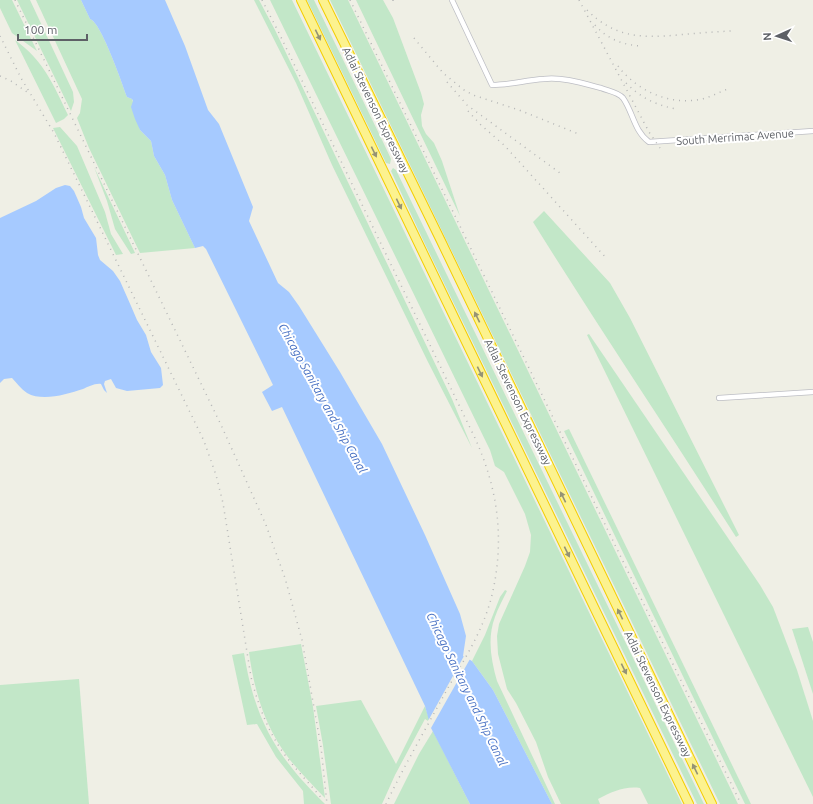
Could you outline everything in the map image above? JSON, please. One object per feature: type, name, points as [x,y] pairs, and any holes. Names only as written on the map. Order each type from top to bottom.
[{"type":"highway","name":"Adlai Stevenson Expressway","points":[[301,0],[689,804]]},
{"type":"highway","name":"Adlai Stevenson Expressway","points":[[322,0],[712,804]]},
{"type":"street","name":"South Merrimac Avenue","points":[[452,0],[492,85],[504,85],[545,79],[563,80],[578,82],[616,93],[623,98],[639,132],[649,142],[813,131]]},
{"type":"street","points":[[719,398],[813,392]]},
{"type":"green space","points":[[0,0],[12,0],[37,51],[12,33],[0,8]]},
{"type":"green space","points":[[17,0],[30,0],[73,92],[74,102],[71,111]]},
{"type":"green space","points":[[36,0],[81,0],[90,19],[100,30],[127,97],[132,99],[140,130],[151,141],[154,156],[165,175],[172,200],[195,248],[140,253],[89,148],[77,118],[80,113],[82,99]]},
{"type":"green space","points":[[254,0],[259,0],[275,30],[452,399],[472,448],[428,362],[332,165],[296,83]]},
{"type":"green space","points":[[270,0],[292,0],[682,804],[648,804],[640,788],[629,788],[618,790],[603,796],[598,799],[600,804],[561,804],[548,777],[536,742],[507,689],[498,654],[497,636],[499,624],[530,552],[531,535],[525,514],[504,472],[495,466],[490,450]]},
{"type":"green space","points":[[307,0],[314,0],[391,159],[390,164],[386,163]]},
{"type":"green space","points":[[330,0],[348,0],[738,804],[720,804]]},
{"type":"green space","points":[[356,0],[383,0],[393,18],[424,104],[421,115],[422,126],[426,134],[434,143],[442,161],[460,216]]},
{"type":"green space","points":[[15,40],[33,56],[47,74],[68,115],[64,119],[56,123]]},
{"type":"green space","points":[[60,127],[77,146],[105,212],[111,234],[123,254],[116,255],[53,128]]},
{"type":"green space","points":[[94,167],[135,253],[131,254],[115,229],[107,201]]},
{"type":"green space","points":[[393,168],[396,170],[704,804],[697,804],[424,242],[391,171]]},
{"type":"green space","points":[[544,211],[610,283],[630,318],[739,535],[736,537],[533,222]]},
{"type":"green space","points":[[589,334],[760,585],[773,607],[797,670],[813,721],[813,797],[587,335]]},
{"type":"green space","points":[[569,429],[751,804],[745,804],[564,431]]},
{"type":"green space","points":[[505,590],[507,591],[496,614],[491,633],[491,649],[495,673],[497,681],[555,804],[552,804],[493,690],[472,661],[485,635],[500,597]]},
{"type":"green space","points":[[808,627],[813,642],[813,694],[792,629]]},
{"type":"green space","points":[[301,644],[313,707],[325,798],[281,748],[262,709],[251,667],[249,652]]},
{"type":"green space","points":[[244,653],[254,699],[270,736],[293,770],[325,804],[304,804],[303,791],[276,757],[257,724],[247,725],[232,655]]},
{"type":"green space","points":[[79,679],[89,804],[0,804],[0,685]]},
{"type":"green space","points":[[361,700],[396,764],[425,706],[429,719],[428,721],[425,719],[395,775],[382,804],[331,804],[316,706]]},
{"type":"green space","points":[[433,731],[470,804],[394,804],[419,754]]},
{"type":"water","name":"Chicago Sanitary and Ship Canal","points":[[81,0],[165,0],[185,46],[208,110],[219,124],[253,207],[249,221],[278,283],[289,292],[299,306],[382,444],[460,614],[466,636],[463,656],[472,661],[493,690],[552,804],[470,804],[431,728],[425,706],[282,407],[272,411],[262,392],[273,385],[206,249],[203,246],[195,248],[194,246],[172,200],[165,175],[154,156],[151,141],[140,130],[135,119],[131,107],[133,101],[127,97],[100,30],[90,19]]},
{"type":"water","points":[[65,185],[70,186],[74,191],[84,218],[96,238],[100,260],[113,271],[120,281],[137,320],[146,335],[151,352],[161,368],[163,385],[160,388],[127,391],[116,388],[111,379],[105,381],[104,384],[107,393],[101,384],[99,384],[62,395],[40,397],[27,393],[12,378],[4,379],[0,383],[0,218],[36,201],[56,188]]},
{"type":"pier","points":[[464,656],[470,659],[431,728],[429,727],[428,721]]},
{"type":"railway","points":[[15,0],[222,427],[266,525],[285,578],[302,640],[321,747],[327,804]]},
{"type":"railway","points":[[262,0],[474,436],[489,475],[494,494],[497,514],[498,554],[496,574],[489,607],[468,653],[386,804]]},
{"type":"railway","points":[[350,0],[741,804]]},
{"type":"railway","points":[[579,0],[649,132],[660,148]]},
{"type":"railway","points":[[587,10],[597,19],[618,31],[640,36],[665,36],[731,31]]},
{"type":"railway","points":[[595,25],[610,38],[622,43],[641,46]]},
{"type":"railway","points":[[0,36],[21,78],[54,133],[204,441],[216,475],[223,503],[251,677],[257,698],[264,718],[279,746],[323,800]]},
{"type":"railway","points":[[414,38],[443,73],[464,90],[473,95],[519,110],[581,135]]},
{"type":"railway","points":[[618,66],[635,83],[644,89],[666,98],[690,101],[709,97],[728,89]]},
{"type":"railway","points":[[0,76],[11,81],[27,92]]},
{"type":"railway","points":[[447,82],[467,105],[560,173]]},
{"type":"railway","points":[[626,83],[637,93],[649,100],[676,109]]},
{"type":"railway","points":[[468,111],[481,125],[505,146],[607,259]]}]
